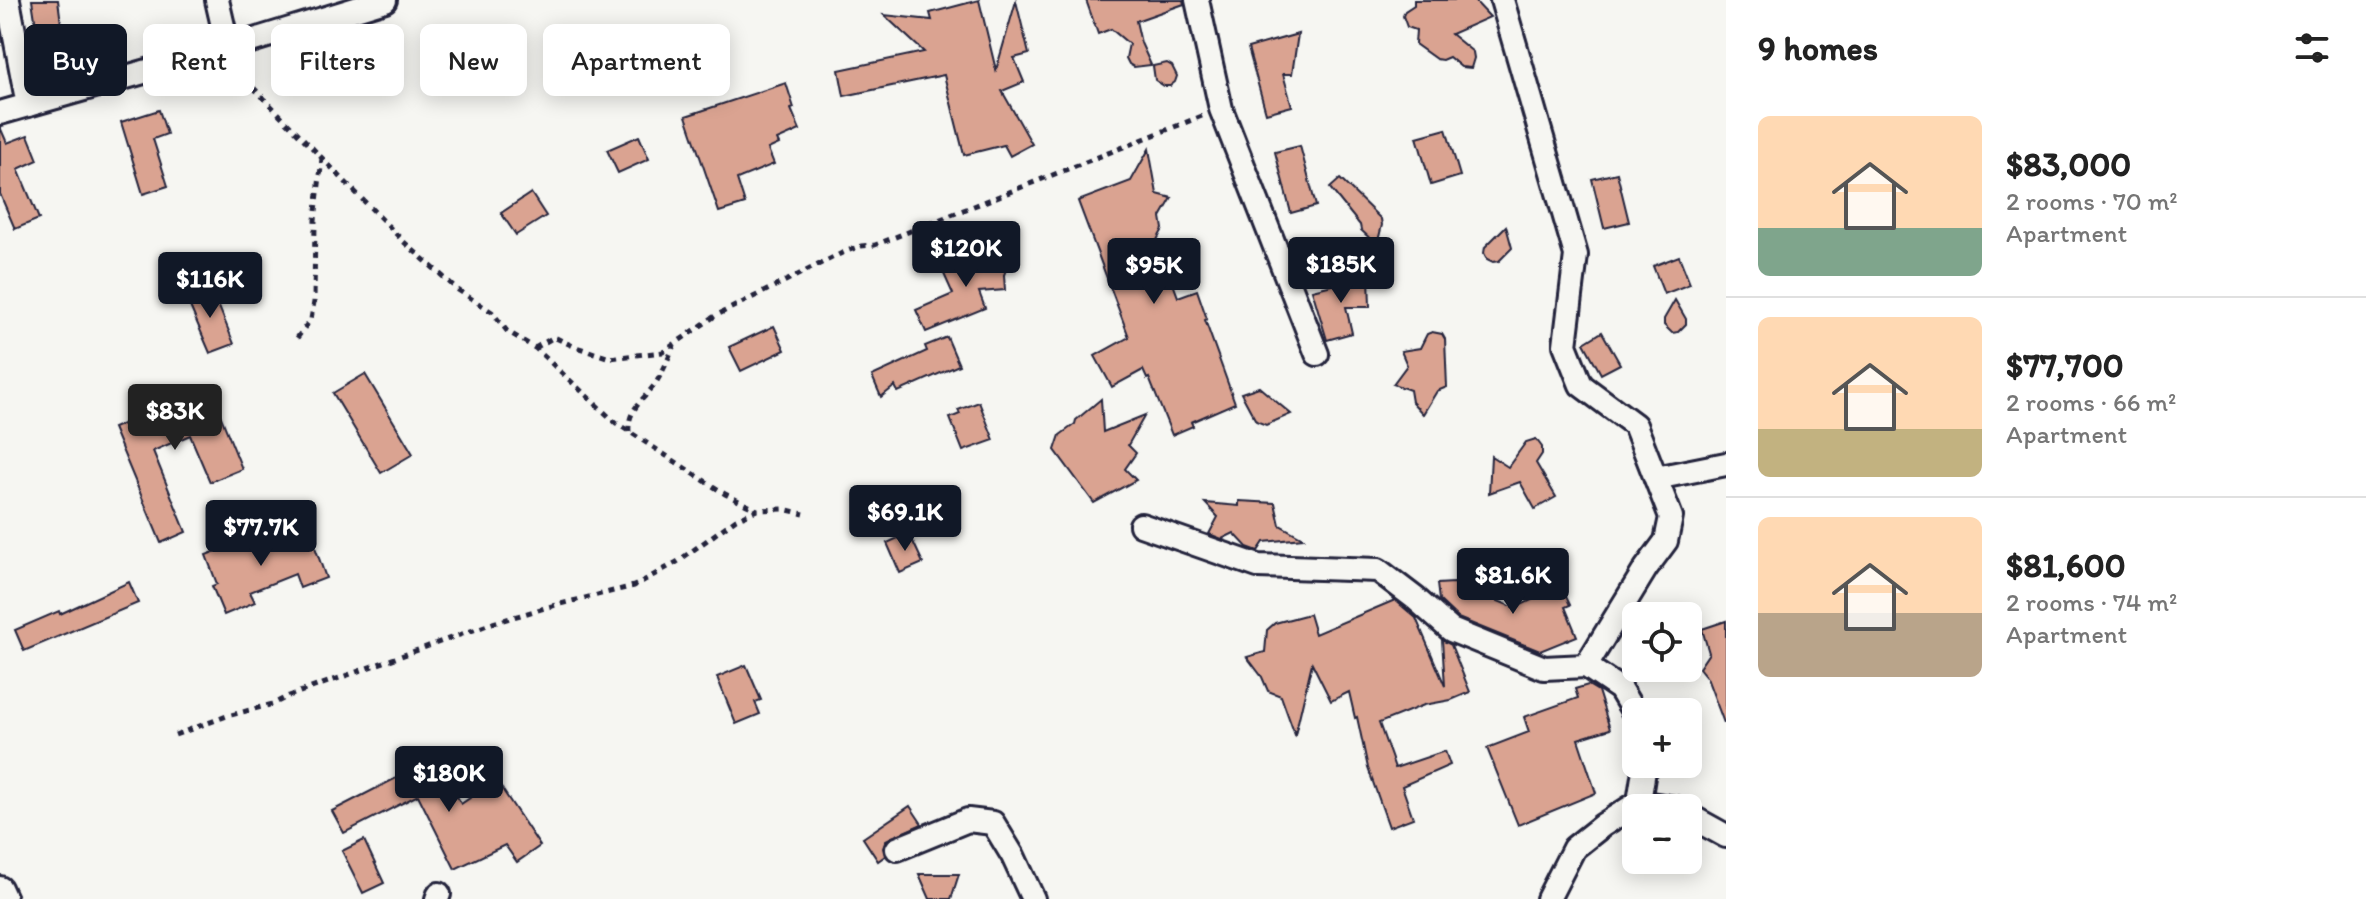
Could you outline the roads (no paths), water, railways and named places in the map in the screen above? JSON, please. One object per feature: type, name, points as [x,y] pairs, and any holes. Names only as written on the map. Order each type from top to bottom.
[{"type":"street","points":[[8,0],[28,105]]},
{"type":"street","points":[[217,0],[222,24]]},
{"type":"street","points":[[255,40],[385,0]]},
{"type":"street","points":[[1197,0],[1221,109],[1317,354]]},
{"type":"street","points":[[1502,0],[1576,255],[1565,345],[1581,385],[1635,425],[1671,517],[1666,541],[1586,666]]},
{"type":"street","points":[[0,113],[143,72]]},
{"type":"street","points":[[1656,478],[1726,464]]},
{"type":"street","points":[[1141,525],[1258,566],[1378,570],[1451,630],[1544,668],[1586,666],[1620,689],[1625,698]]},
{"type":"street","points":[[1548,899],[1574,848],[1622,813]]},
{"type":"street","points":[[897,849],[968,820],[993,823],[1033,899]]},
{"type":"street","points":[[1702,823],[1726,836]]},
{"type":"street","points":[[0,888],[5,899]]}]
